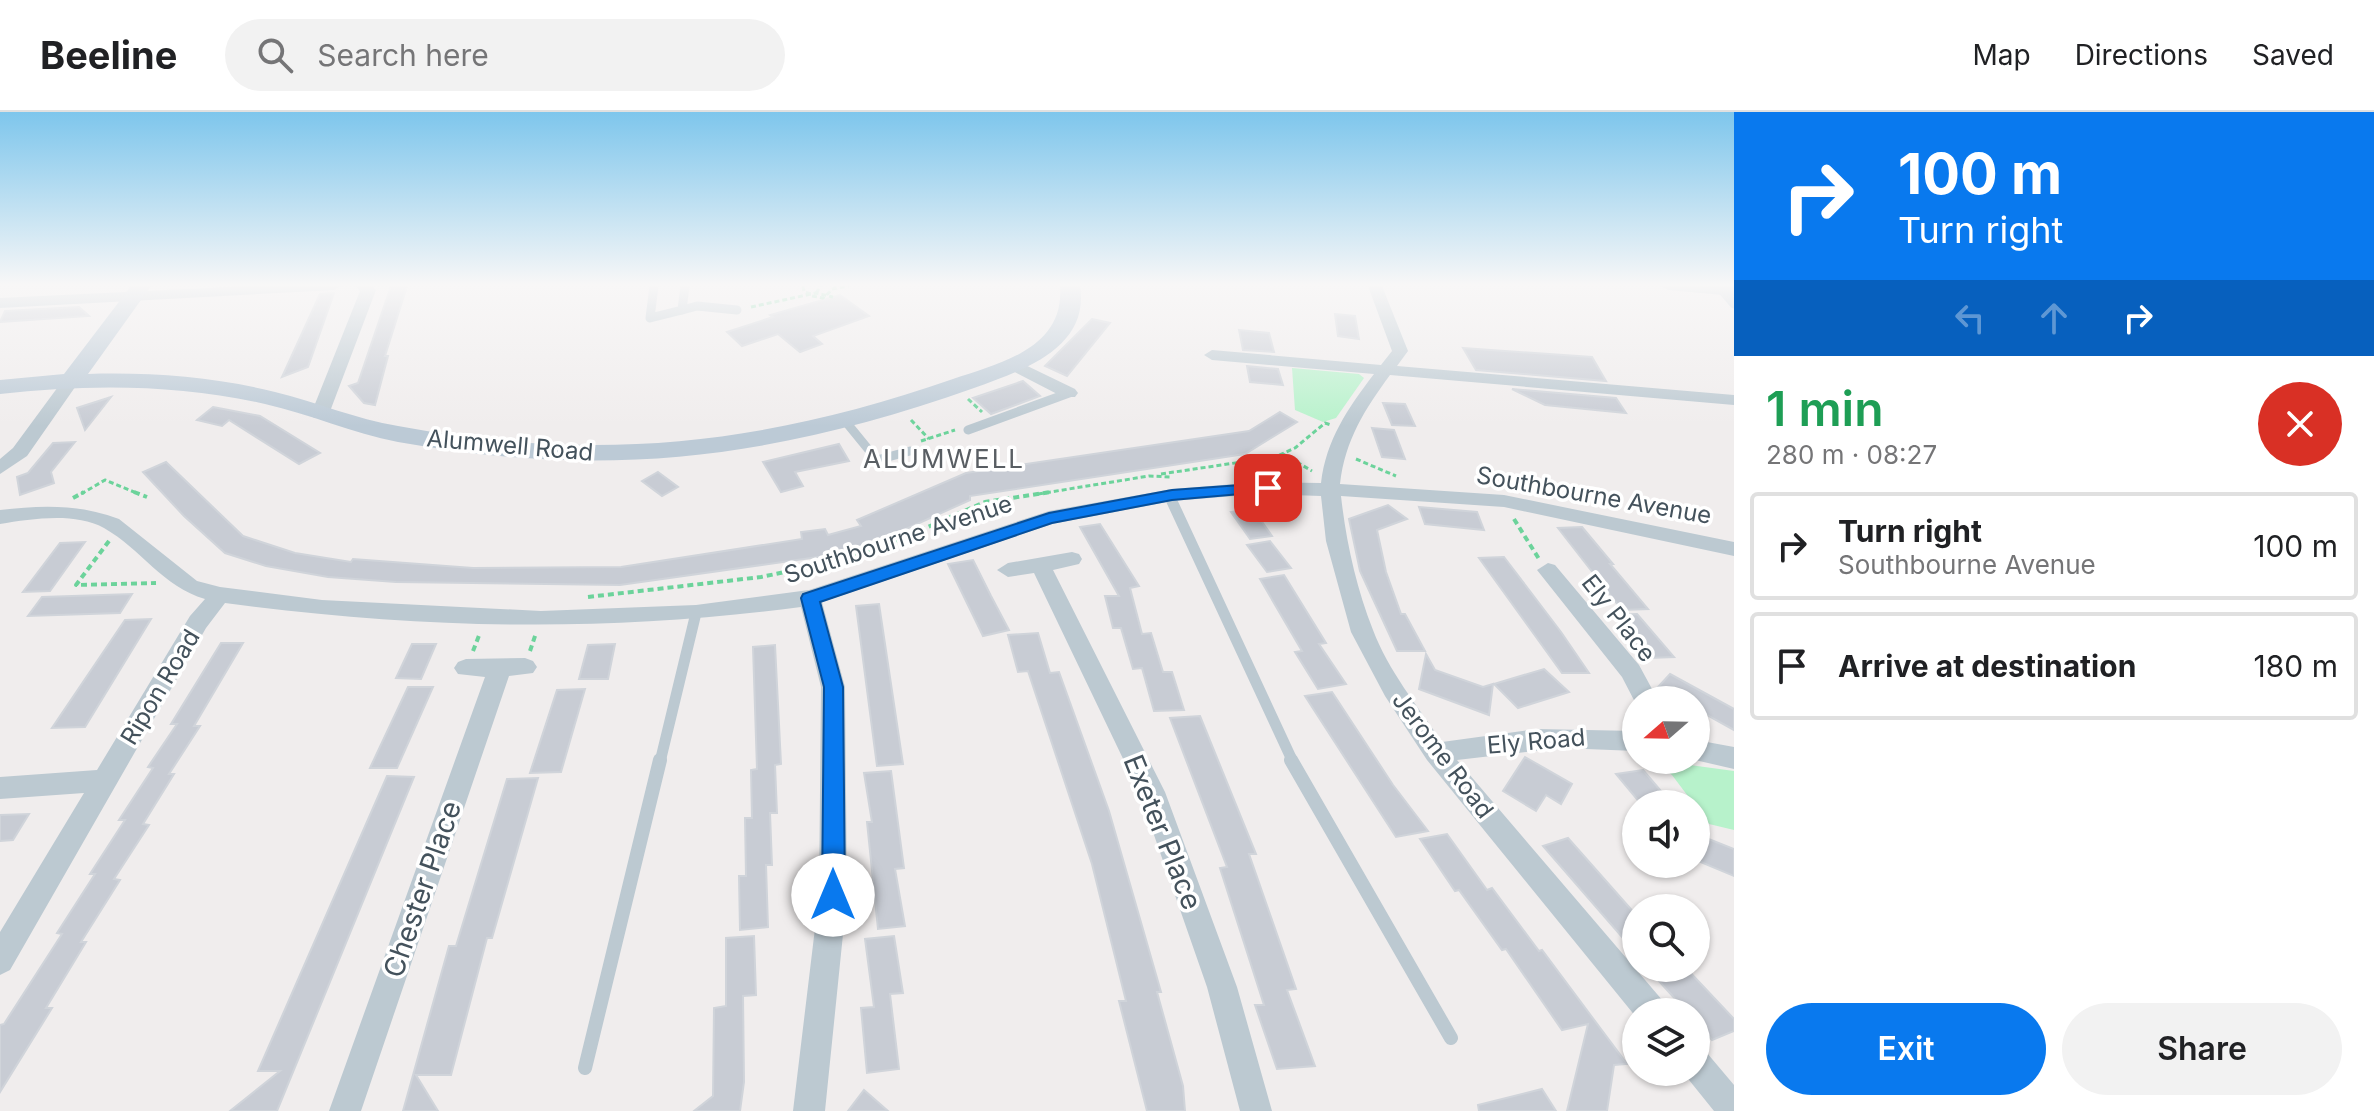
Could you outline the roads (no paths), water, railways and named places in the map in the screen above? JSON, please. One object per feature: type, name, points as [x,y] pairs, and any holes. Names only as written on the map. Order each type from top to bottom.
[{"type":"street","points":[[0,468],[20,452],[107,333]]},
{"type":"street","points":[[320,414],[353,333]]},
{"type":"street","name":"Alumwell Road","points":[[0,387],[72,380],[151,380],[255,395],[393,433],[462,444],[591,453],[708,449],[846,422],[898,406],[1015,365],[1047,345],[1057,333]]},
{"type":"street","name":"Jerome Road","points":[[1393,333],[1400,351],[1384,370],[1341,439],[1321,480],[1362,632],[1393,689],[1436,753],[1640,998]]},
{"type":"street","points":[[1212,355],[1734,400]]},
{"type":"street","points":[[1015,365],[1069,393]]},
{"type":"street","name":"Southbourne Avenue","points":[[0,517],[46,512],[80,513],[99,518],[118,529],[190,587],[220,595],[322,608],[541,619],[696,613],[810,598],[1016,527],[1169,495],[1268,488],[1321,480],[1504,501],[1734,549]]},
{"type":"street","points":[[1008,570],[1072,559]]},
{"type":"street","name":"Exeter Place","points":[[1040,564],[1152,792],[1222,987],[1256,1111]]},
{"type":"street","name":"Ely Place","points":[[1548,570],[1631,671],[1639,686]]},
{"type":"street","name":"Ripon Road","points":[[0,960],[198,622],[220,595]]},
{"type":"street","points":[[809,1111],[833,895],[833,687],[810,598]]},
{"type":"street","name":"Chester Place","points":[[345,1111],[512,668],[466,668]]},
{"type":"street","name":"Ely Road","points":[[1436,753],[1497,742],[1590,735],[1622,739]]},
{"type":"street","points":[[1710,753],[1734,758]]},
{"type":"street","points":[[0,788],[103,781]]},
{"type":"street","points":[[1710,1081],[1734,1110]]},
{"type":"lane","points":[[968,430],[1069,393]]},
{"type":"lane","points":[[846,422],[877,460],[910,451]]},
{"type":"lane","points":[[1169,495],[1282,744],[1451,1038]]},
{"type":"lane","points":[[585,1068],[696,613]]},
{"type":"district","name":"ALUMWELL","points":[[944,458]]}]
